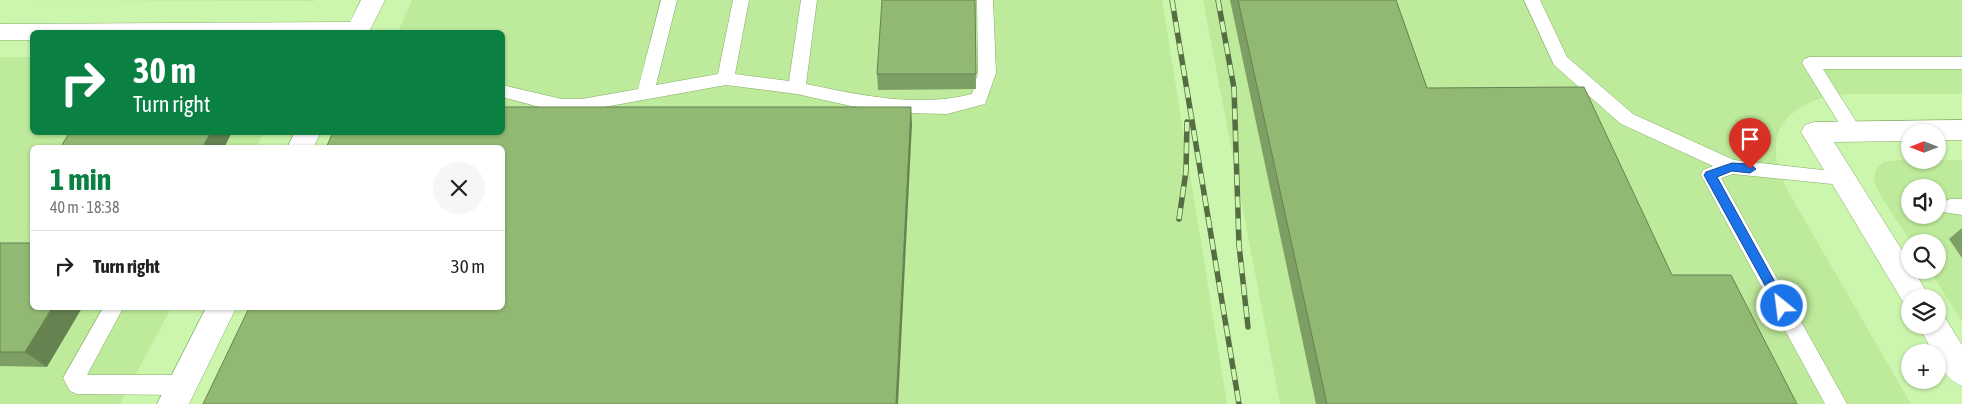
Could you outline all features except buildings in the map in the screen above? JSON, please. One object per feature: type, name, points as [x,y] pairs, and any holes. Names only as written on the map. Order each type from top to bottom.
[{"type":"street","points":[[358,30],[373,0]]},
{"type":"street","points":[[0,32],[30,32]]},
{"type":"street","points":[[1910,289],[1814,132],[1962,130]]},
{"type":"street","points":[[177,395],[220,310]]},
{"type":"street","points":[[1939,334],[1962,372]]},
{"type":"lane","points":[[645,94],[669,0]]},
{"type":"lane","points":[[726,79],[741,0]]},
{"type":"lane","points":[[797,88],[809,0]]},
{"type":"lane","points":[[505,92],[562,106],[582,105],[726,79],[797,88],[851,100],[908,106],[947,107],[979,99],[987,73],[985,0]]},
{"type":"lane","points":[[1532,0],[1560,61],[1627,118],[1732,167],[1842,178]]},
{"type":"lane","points":[[1853,131],[1810,63],[1962,63]]},
{"type":"lane","points":[[1732,167],[1710,175],[1836,404]]},
{"type":"lane","points":[[112,310],[74,378],[77,384],[177,395]]},
{"type":"shaded area","points":[[24,0],[316,0],[313,1]]},
{"type":"shaded area","points":[[412,0],[1162,0],[1227,404],[221,404],[496,310],[505,310],[505,145],[502,145],[502,135],[505,135],[505,30],[399,30]]},
{"type":"shaded area","points":[[1203,0],[1962,0],[1962,94],[1851,94],[1831,96],[1815,100],[1789,116],[1780,128],[1776,140],[1779,173],[1789,193],[1911,404],[1280,404]]},
{"type":"shaded area","points":[[0,57],[30,57],[30,135],[263,135],[257,145],[30,145],[30,310],[170,310],[120,404],[0,404]]},
{"type":"shaded area","points":[[1901,160],[1901,169],[1946,169],[1946,160],[1962,160],[1962,321],[1946,296],[1946,289],[1941,289],[1935,279],[1946,279],[1946,234],[1906,234],[1879,193],[1874,180],[1876,169],[1884,162]]},
{"type":"railway","points":[[1172,0],[1239,404]]},
{"type":"railway","points":[[1218,0],[1234,88],[1239,245],[1248,327]]},
{"type":"railway","points":[[1179,219],[1186,171],[1187,122]]},
{"type":"route","points":[[1750,169],[1732,167],[1710,175],[1782,306]]}]
